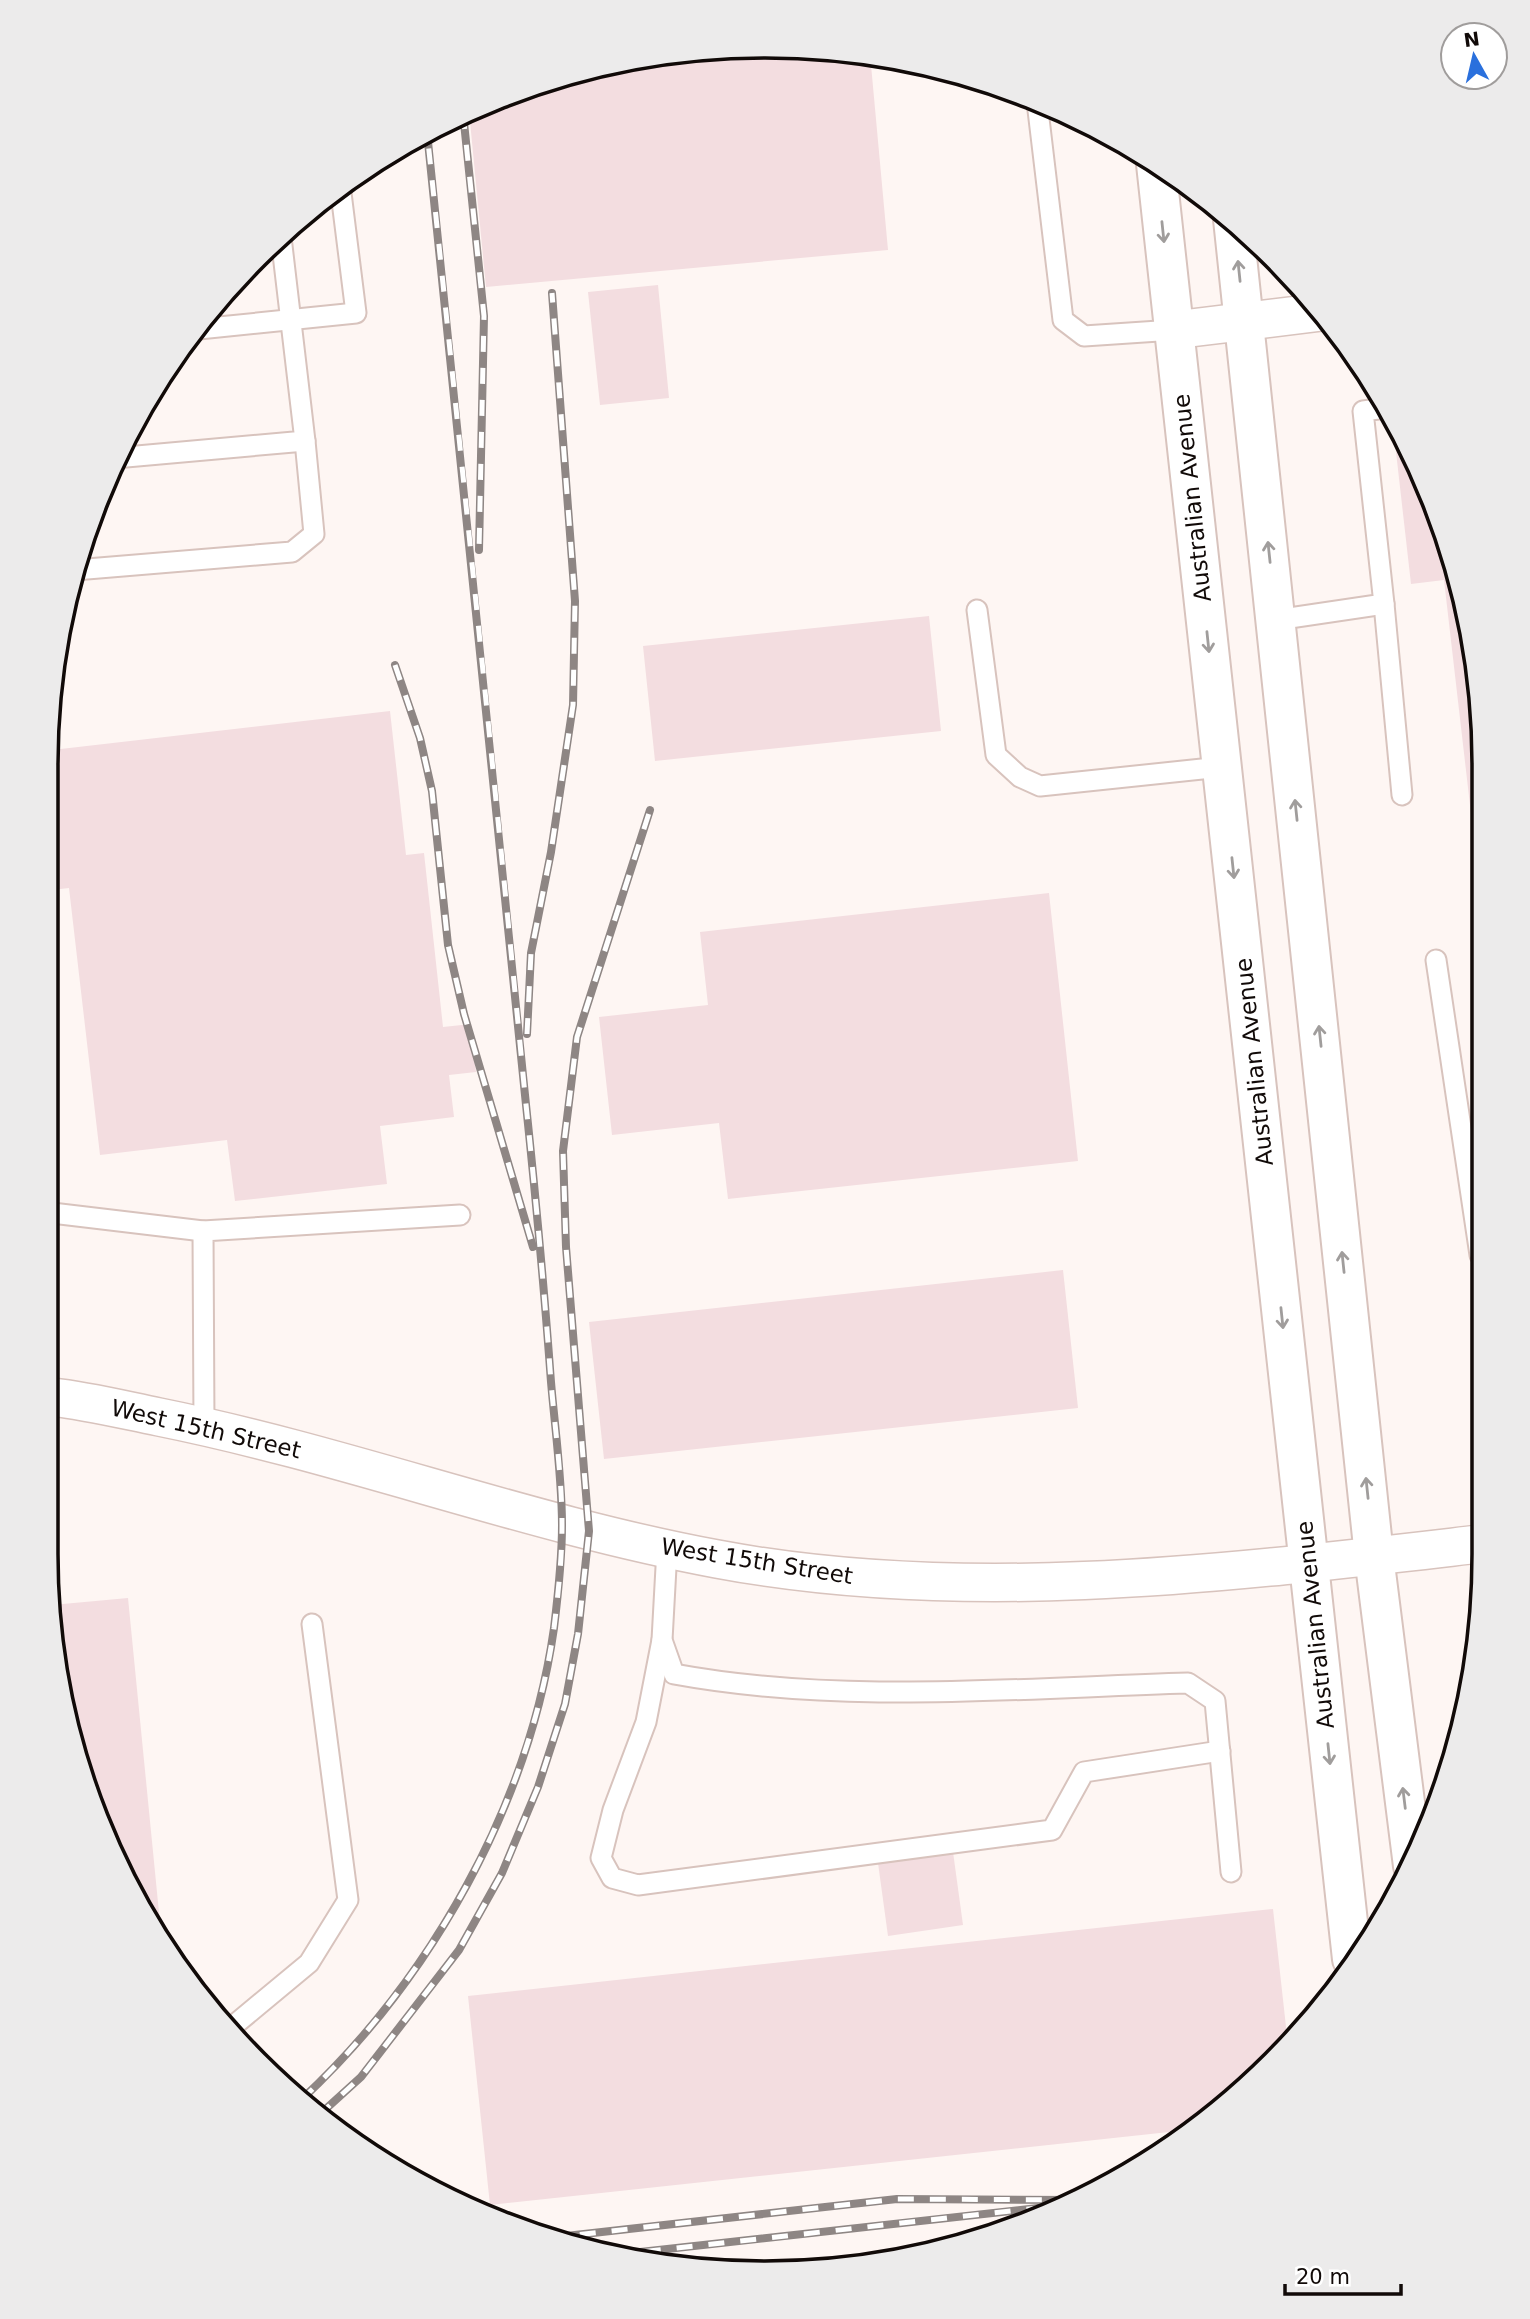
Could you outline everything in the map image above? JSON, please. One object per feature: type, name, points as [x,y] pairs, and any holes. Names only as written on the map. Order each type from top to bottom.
[{"type":"main road","name":"Australian Avenue","points":[[1157,177],[1351,1950]]},
{"type":"main road","points":[[1235,237],[1374,1556],[1410,1843]]},
{"type":"street","points":[[1174,330],[1309,314]]},
{"type":"street","name":"West 15th Street","points":[[58,1398],[251,1436],[562,1526],[667,1549],[720,1560],[905,1582],[1069,1583],[1308,1564],[1472,1545]]},
{"type":"lane","points":[[1038,113],[1063,320],[1084,336],[1174,330]]},
{"type":"lane","points":[[209,328],[356,313],[342,199]]},
{"type":"lane","points":[[86,569],[292,552],[314,534],[282,249]]},
{"type":"lane","points":[[1376,409],[1363,411],[1402,794]]},
{"type":"lane","points":[[129,457],[305,441]]},
{"type":"lane","points":[[1276,620],[1384,604]]},
{"type":"lane","points":[[977,610],[996,755],[1020,777],[1040,786],[1222,767]]},
{"type":"lane","points":[[1436,960],[1472,1201]]},
{"type":"lane","points":[[58,1214],[203,1231],[460,1215]]},
{"type":"lane","points":[[203,1231],[204,1426]]},
{"type":"lane","points":[[667,1549],[662,1640],[646,1722],[613,1810],[601,1858],[612,1878],[638,1885],[1052,1830],[1084,1772],[1220,1751]]},
{"type":"lane","points":[[236,2023],[309,1964],[348,1900],[312,1624]]},
{"type":"lane","points":[[662,1640],[674,1674],[726,1684],[948,1690],[1188,1683],[1215,1701],[1231,1872]]},
{"type":"building","points":[[765,58],[811,59],[871,66],[888,250],[486,287],[470,123],[538,95],[582,82],[673,64]]},
{"type":"building","points":[[658,285],[669,398],[600,405],[588,292]]},
{"type":"building","points":[[1395,445],[1435,538],[1459,627],[1471,719],[1472,822],[1444,580],[1411,584]]},
{"type":"building","points":[[929,616],[941,731],[655,761],[643,646]]},
{"type":"building","points":[[390,711],[406,855],[424,853],[443,1027],[471,1024],[476,1072],[449,1075],[454,1117],[380,1126],[387,1184],[235,1201],[227,1140],[100,1155],[69,888],[58,889],[58,749]]},
{"type":"building","points":[[1049,893],[1078,1161],[728,1199],[719,1123],[612,1135],[599,1017],[708,1005],[700,932]]},
{"type":"building","points":[[1063,1270],[1078,1408],[604,1459],[589,1322]]},
{"type":"building","points":[[128,1598],[160,1919],[131,1867],[95,1781],[71,1692],[59,1604]]},
{"type":"building","points":[[953,1852],[963,1925],[888,1936],[878,1863]]},
{"type":"building","points":[[1273,1909],[1286,2031],[1231,2086],[1173,2132],[490,2205],[468,1996]]},
{"type":"railway","points":[[464,125],[484,316],[479,550]]},
{"type":"railway","points":[[308,2093],[348,2052],[392,2000],[432,1944],[467,1885],[497,1823],[522,1759],[541,1694],[554,1628],[561,1564],[561,1489],[539,1238],[428,144]]},
{"type":"railway","points":[[527,1034],[531,953],[551,852],[573,705],[575,601],[552,293]]},
{"type":"railway","points":[[395,665],[420,738],[432,791],[448,945],[464,1014],[533,1247]]},
{"type":"railway","points":[[326,2109],[361,2077],[459,1950],[502,1873],[538,1787],[565,1704],[578,1634],[589,1531],[566,1247],[563,1151],[577,1037],[650,810]]},
{"type":"railway","points":[[575,2235],[897,2199],[1052,2200]]},
{"type":"railway","points":[[648,2251],[1032,2209]]}]
